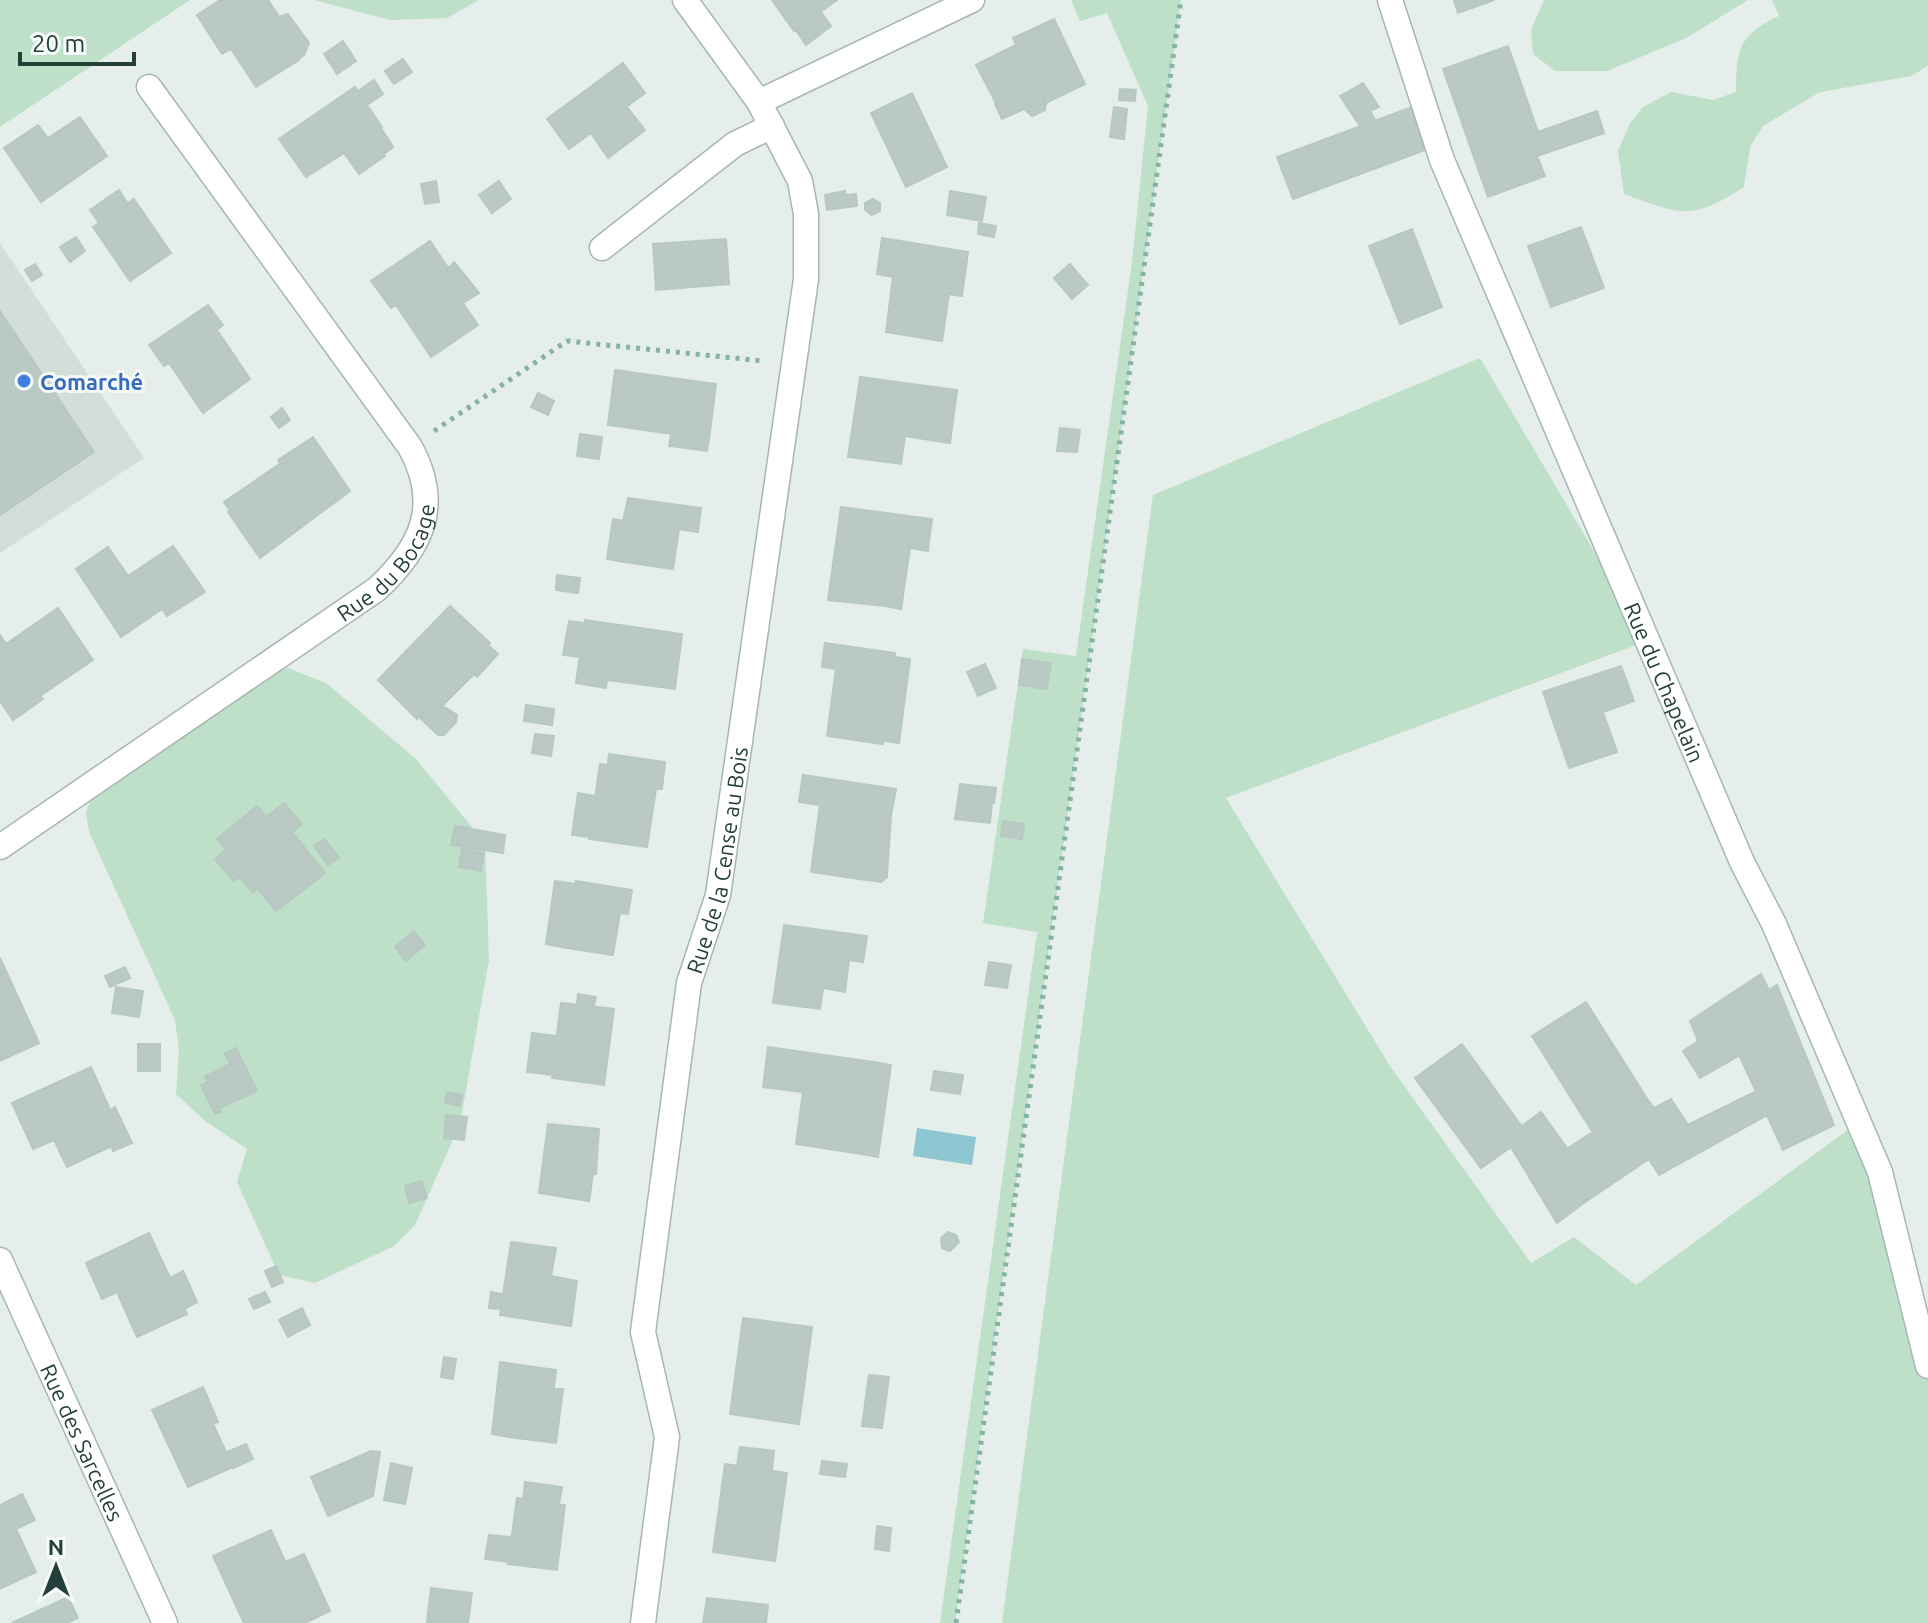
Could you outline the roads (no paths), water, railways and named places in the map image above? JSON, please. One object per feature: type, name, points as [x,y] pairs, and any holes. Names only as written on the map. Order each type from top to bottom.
[{"type":"street","name":"Rue de la Cense au Bois","points":[[643,1623],[667,1437],[643,1332],[689,983],[718,895],[806,279],[806,214],[800,181],[759,102],[685,0]]},
{"type":"street","points":[[759,102],[972,0]]},
{"type":"street","name":"Rue du Chapelain","points":[[1390,0],[1442,160],[1742,862],[1774,924],[1870,1146],[1897,1230],[1928,1366]]},
{"type":"street","name":"Rue du Bocage","points":[[0,847],[377,589],[397,570],[416,544],[425,518],[426,492],[420,466],[410,447],[149,87]]},
{"type":"street","points":[[602,248],[735,144],[772,126]]},
{"type":"street","name":"Rue des Sarcelles","points":[[0,1260],[165,1623]]},
{"type":"water","points":[[917,1128],[976,1137],[972,1165],[913,1156]]},
{"type":"place","name":"Comarché","points":[[24,381]]}]
